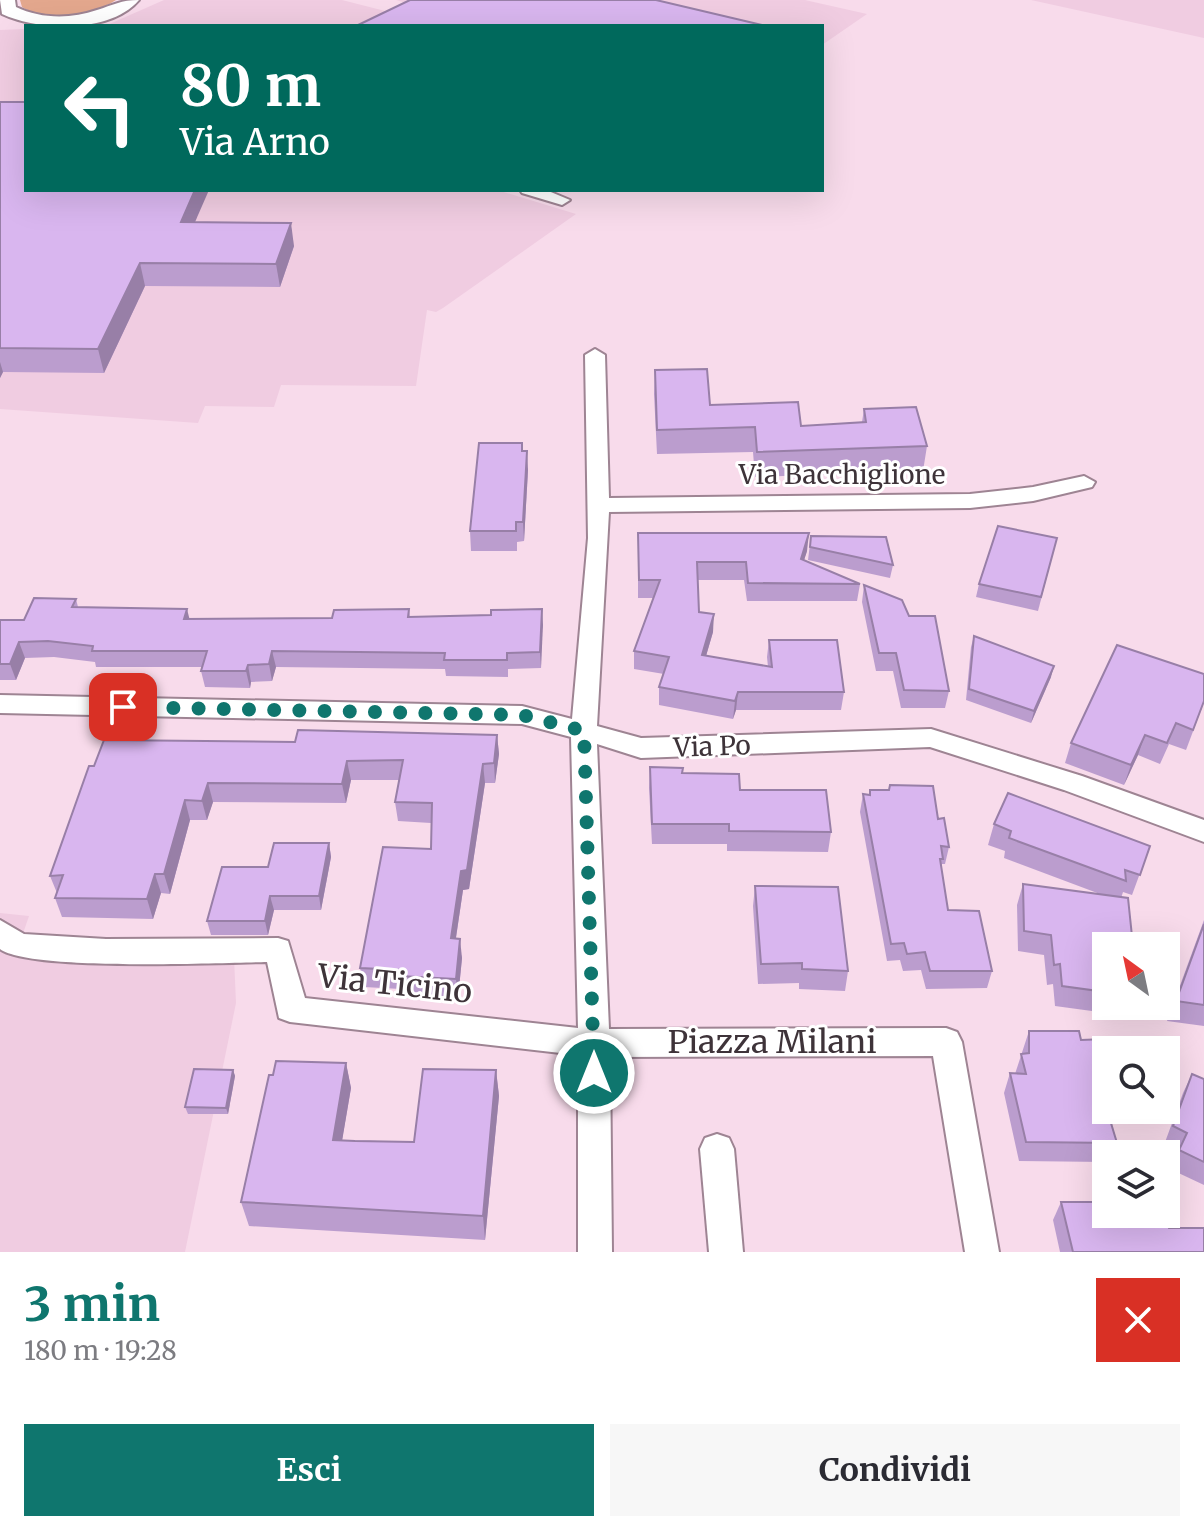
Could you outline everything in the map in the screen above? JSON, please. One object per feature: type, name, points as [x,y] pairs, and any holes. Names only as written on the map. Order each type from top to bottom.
[{"type":"main road","points":[[0,4],[5,0],[8,10],[15,15],[47,22]]},
{"type":"main road","points":[[0,25],[97,20],[130,0]]},
{"type":"street","points":[[535,192],[562,200]]},
{"type":"street","points":[[595,355],[599,505],[584,731],[594,1043],[595,1252]]},
{"type":"street","name":"Via Bacchiglione","points":[[599,505],[970,501],[1033,494],[1084,482]]},
{"type":"street","name":"Via Po","points":[[0,704],[522,715],[641,748],[931,738],[1073,783],[1204,831]]},
{"type":"street","name":"Via Ticino","points":[[0,932],[18,946],[106,951],[278,950],[290,991],[290,1009],[594,1043]]},
{"type":"street","name":"Piazza Milani","points":[[594,1043],[946,1042],[982,1252]]},
{"type":"street","points":[[717,1149],[726,1252]]},
{"type":"shaded area","points":[[20,0],[116,0],[95,10],[56,16],[32,12],[22,7]]},
{"type":"shaded area","points":[[164,0],[342,0],[393,13],[410,4],[396,0],[805,0],[867,14],[824,44],[824,24],[110,24]]},
{"type":"shaded area","points":[[1031,0],[1204,0],[1204,38]]},
{"type":"shaded area","points":[[24,29],[24,192],[504,192],[576,214],[443,308],[436,312],[427,310],[416,386],[281,385],[274,407],[205,406],[198,423],[0,409],[0,30]]},
{"type":"shaded area","points":[[0,913],[29,916],[16,954],[234,957],[236,1003],[185,1252],[0,1252]]},
{"type":"building","points":[[410,0],[656,0],[758,24],[360,24]]},
{"type":"building","points":[[0,102],[24,102],[24,192],[194,192],[181,222],[291,223],[276,264],[140,263],[98,349],[0,348]]},
{"type":"building","points":[[707,369],[710,405],[798,402],[801,426],[866,422],[864,409],[916,407],[927,446],[757,452],[755,427],[657,430],[655,370]]},
{"type":"building","points":[[479,443],[522,443],[522,451],[527,451],[523,522],[516,522],[516,531],[470,531]]},
{"type":"building","points":[[998,526],[1057,538],[1041,597],[979,584]]},
{"type":"building","points":[[638,533],[809,533],[801,559],[860,584],[748,583],[746,562],[697,562],[699,612],[714,614],[702,655],[772,667],[769,640],[837,640],[844,692],[738,692],[735,701],[659,687],[669,657],[634,651],[660,580],[639,580]]},
{"type":"building","points":[[811,536],[886,537],[893,565],[810,547]]},
{"type":"building","points":[[864,585],[902,600],[909,616],[935,616],[949,691],[904,690],[896,653],[879,653]]},
{"type":"building","points":[[34,598],[76,599],[72,607],[187,609],[184,619],[332,618],[334,610],[409,609],[408,617],[491,615],[491,610],[542,609],[540,652],[507,653],[507,660],[444,660],[445,653],[272,651],[269,664],[248,665],[246,671],[201,671],[207,651],[92,651],[93,646],[48,641],[19,642],[10,664],[0,664],[0,620],[24,620]]},
{"type":"building","points":[[974,636],[1054,666],[1034,711],[969,689]]},
{"type":"building","points":[[1117,645],[1204,674],[1204,701],[1193,730],[1176,723],[1167,743],[1145,735],[1131,765],[1071,743]]},
{"type":"building","points":[[298,730],[497,735],[494,763],[483,764],[467,870],[461,871],[451,938],[460,939],[456,979],[399,976],[401,970],[360,968],[383,847],[431,849],[432,803],[395,802],[403,760],[347,761],[342,784],[208,783],[202,801],[185,800],[164,874],[155,874],[147,899],[55,898],[63,875],[50,876],[89,766],[94,766],[104,740],[295,742]]},
{"type":"building","points":[[650,767],[683,768],[682,773],[739,774],[740,790],[826,790],[831,832],[729,831],[729,824],[652,824]]},
{"type":"building","points":[[890,785],[933,786],[938,819],[944,818],[949,847],[941,846],[943,859],[940,859],[948,910],[979,911],[992,971],[930,971],[925,952],[907,954],[904,943],[891,944],[863,794],[870,795],[870,790],[889,790]]},
{"type":"building","points":[[1008,793],[1150,846],[1140,875],[1125,870],[1126,881],[1009,838],[1011,831],[994,824]]},
{"type":"building","points":[[274,843],[329,843],[319,896],[270,896],[265,921],[207,921],[222,867],[268,867]]},
{"type":"building","points":[[1023,884],[1128,898],[1132,932],[1092,932],[1092,990],[1062,986],[1060,964],[1054,965],[1051,935],[1024,931]]},
{"type":"building","points":[[755,886],[838,887],[848,971],[802,969],[802,963],[761,964]]},
{"type":"building","points":[[1204,924],[1204,1005],[1180,1002],[1180,990]]},
{"type":"building","points":[[1029,1031],[1079,1031],[1081,1040],[1092,1040],[1092,1124],[1111,1124],[1116,1140],[1026,1142],[1010,1073],[1026,1074],[1021,1054],[1029,1053]]},
{"type":"building","points":[[276,1061],[346,1063],[333,1140],[355,1141],[414,1142],[423,1069],[496,1070],[483,1216],[241,1202],[269,1075],[273,1075]]},
{"type":"building","points":[[194,1069],[233,1070],[226,1108],[185,1107]]},
{"type":"building","points":[[1192,1074],[1204,1079],[1204,1162],[1180,1150],[1187,1133],[1173,1126],[1180,1124],[1180,1107]]},
{"type":"building","points":[[1061,1202],[1092,1202],[1092,1228],[1204,1228],[1204,1252],[1073,1252]]},
{"type":"route","points":[[123,707],[522,715],[584,731],[594,1073]]}]
